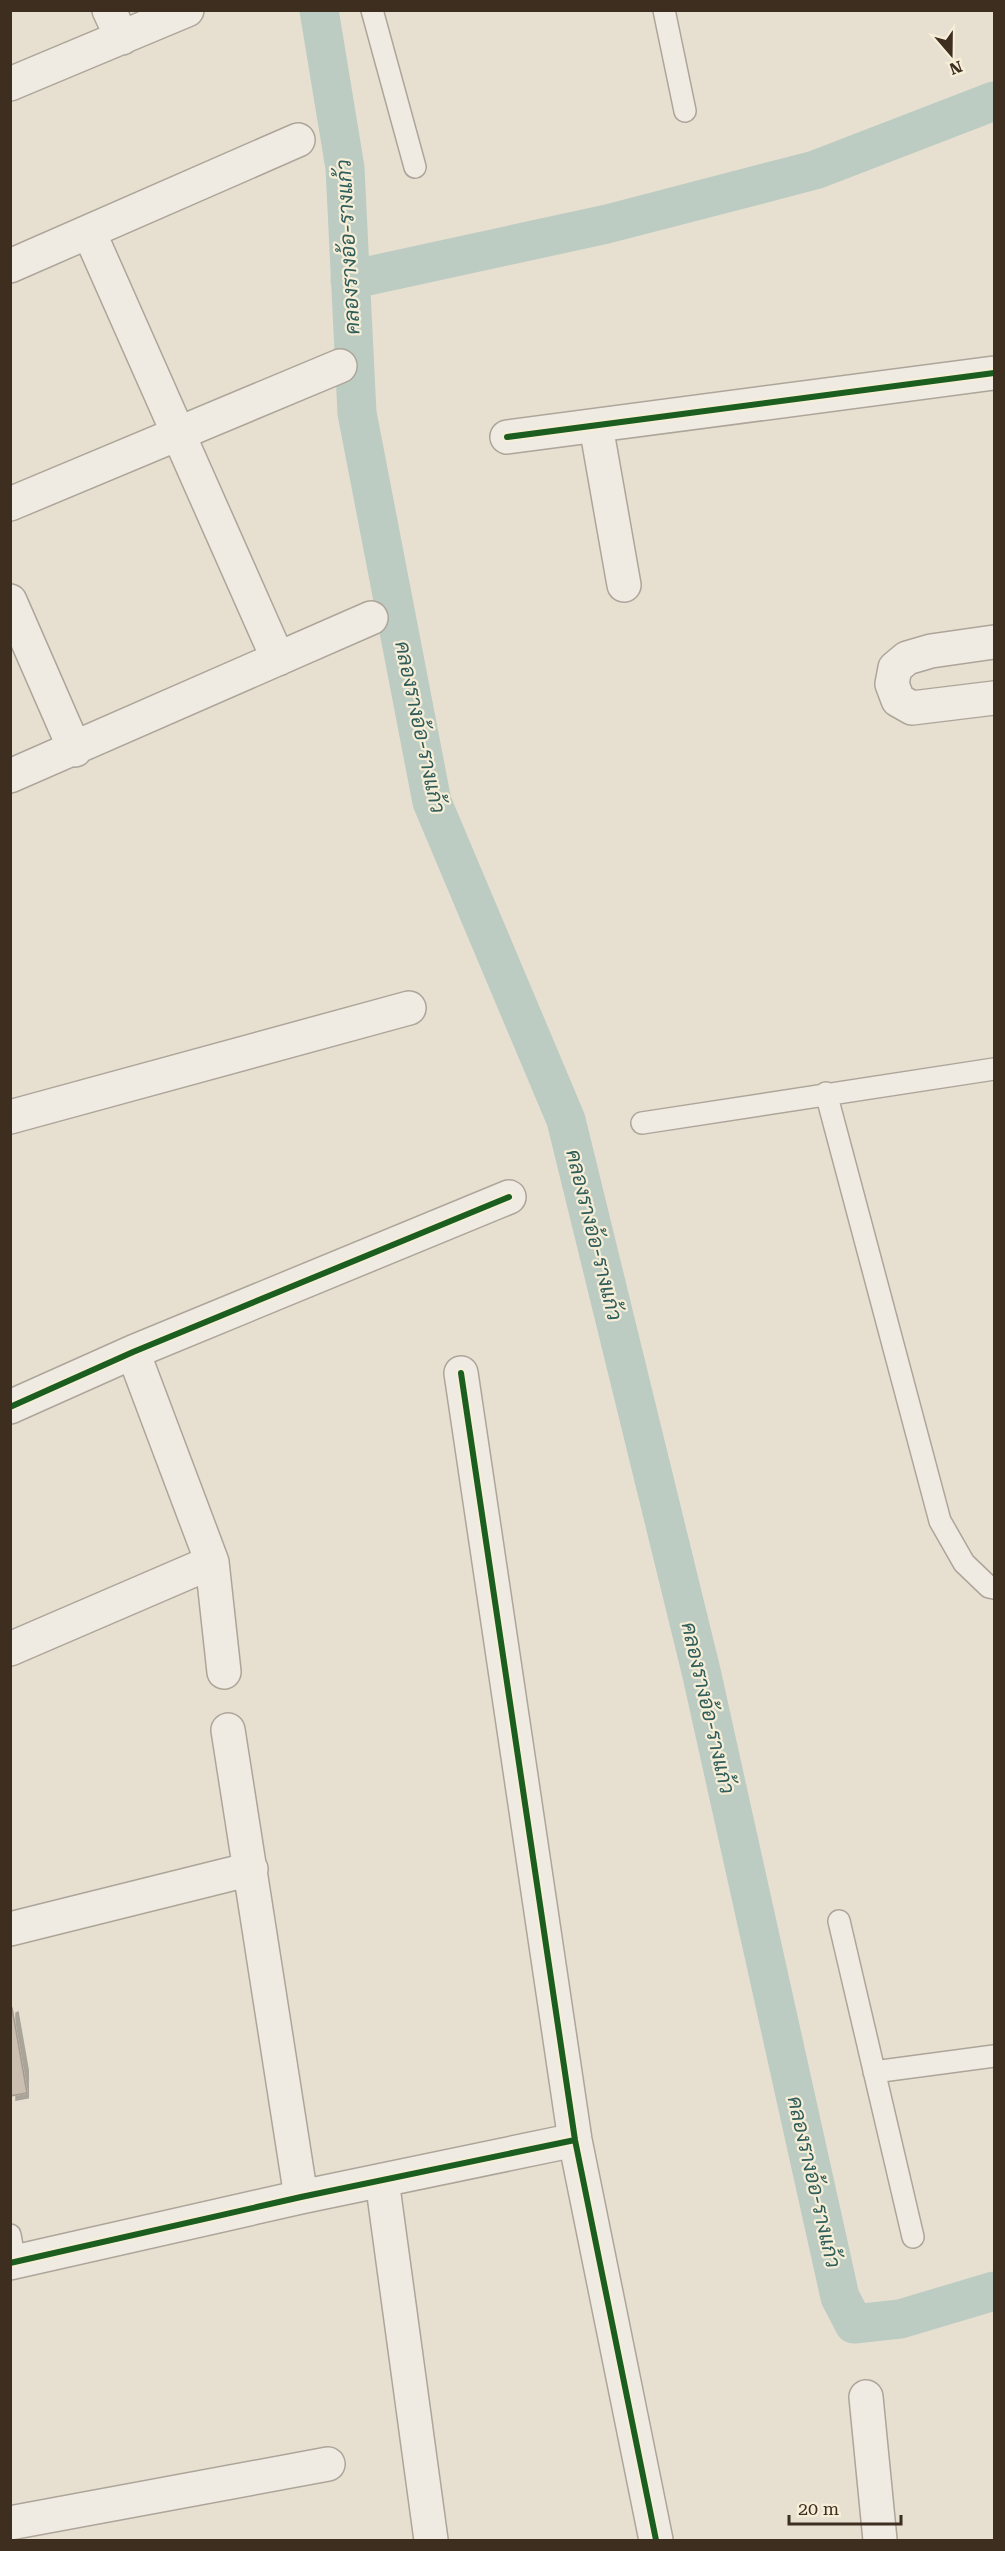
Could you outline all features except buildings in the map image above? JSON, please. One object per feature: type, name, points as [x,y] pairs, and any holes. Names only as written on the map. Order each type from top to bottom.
[{"type":"street","points":[[10,84],[115,24],[187,10]]},
{"type":"street","points":[[10,266],[298,140]]},
{"type":"street","points":[[89,232],[278,659]]},
{"type":"street","points":[[10,504],[340,366]]},
{"type":"street","points":[[507,438],[994,373]]},
{"type":"street","points":[[596,426],[624,585]]},
{"type":"street","points":[[10,601],[75,750]]},
{"type":"street","points":[[10,776],[75,750],[371,618]]},
{"type":"street","points":[[994,642],[931,651],[907,658],[895,668],[891,684],[898,700],[912,708],[994,698]]},
{"type":"street","points":[[10,1117],[409,1008]]},
{"type":"street","points":[[10,1407],[133,1352],[509,1197]]},
{"type":"street","points":[[133,1352],[212,1562],[224,1672]]},
{"type":"street","points":[[461,1372],[575,2140],[656,2541]]},
{"type":"street","points":[[10,1648],[212,1562]]},
{"type":"street","points":[[228,1730],[301,2197]]},
{"type":"street","points":[[10,1929],[251,1869]]},
{"type":"street","points":[[12,2253],[301,2197],[575,2140]]},
{"type":"street","points":[[382,2180],[431,2541]]},
{"type":"street","points":[[866,2397],[880,2541]]},
{"type":"street","points":[[10,2523],[328,2464]]},
{"type":"lane","points":[[372,10],[415,167]]},
{"type":"lane","points":[[664,10],[684,111]]},
{"type":"lane","points":[[642,1123],[994,1069]]},
{"type":"lane","points":[[826,1094],[940,1521],[964,1563],[989,1587],[994,1588]]},
{"type":"lane","points":[[839,1921],[912,2237]]},
{"type":"lane","points":[[874,2072],[994,2056]]},
{"type":"waterway","name":"คลองรางอ้อ-รางแก้ว","points":[[319,10],[345,168],[357,413],[432,802],[566,1120],[701,1671],[840,2297],[854,2324],[900,2319],[994,2291]]},
{"type":"waterway","points":[[350,280],[607,224],[815,170],[994,101]]},
{"type":"cycle path","points":[[507,437],[994,373]]},
{"type":"cycle path","points":[[10,1407],[133,1352],[509,1197]]},
{"type":"cycle path","points":[[461,1373],[575,2140],[656,2540]]},
{"type":"cycle path","points":[[10,2263],[301,2197],[575,2140]]}]
